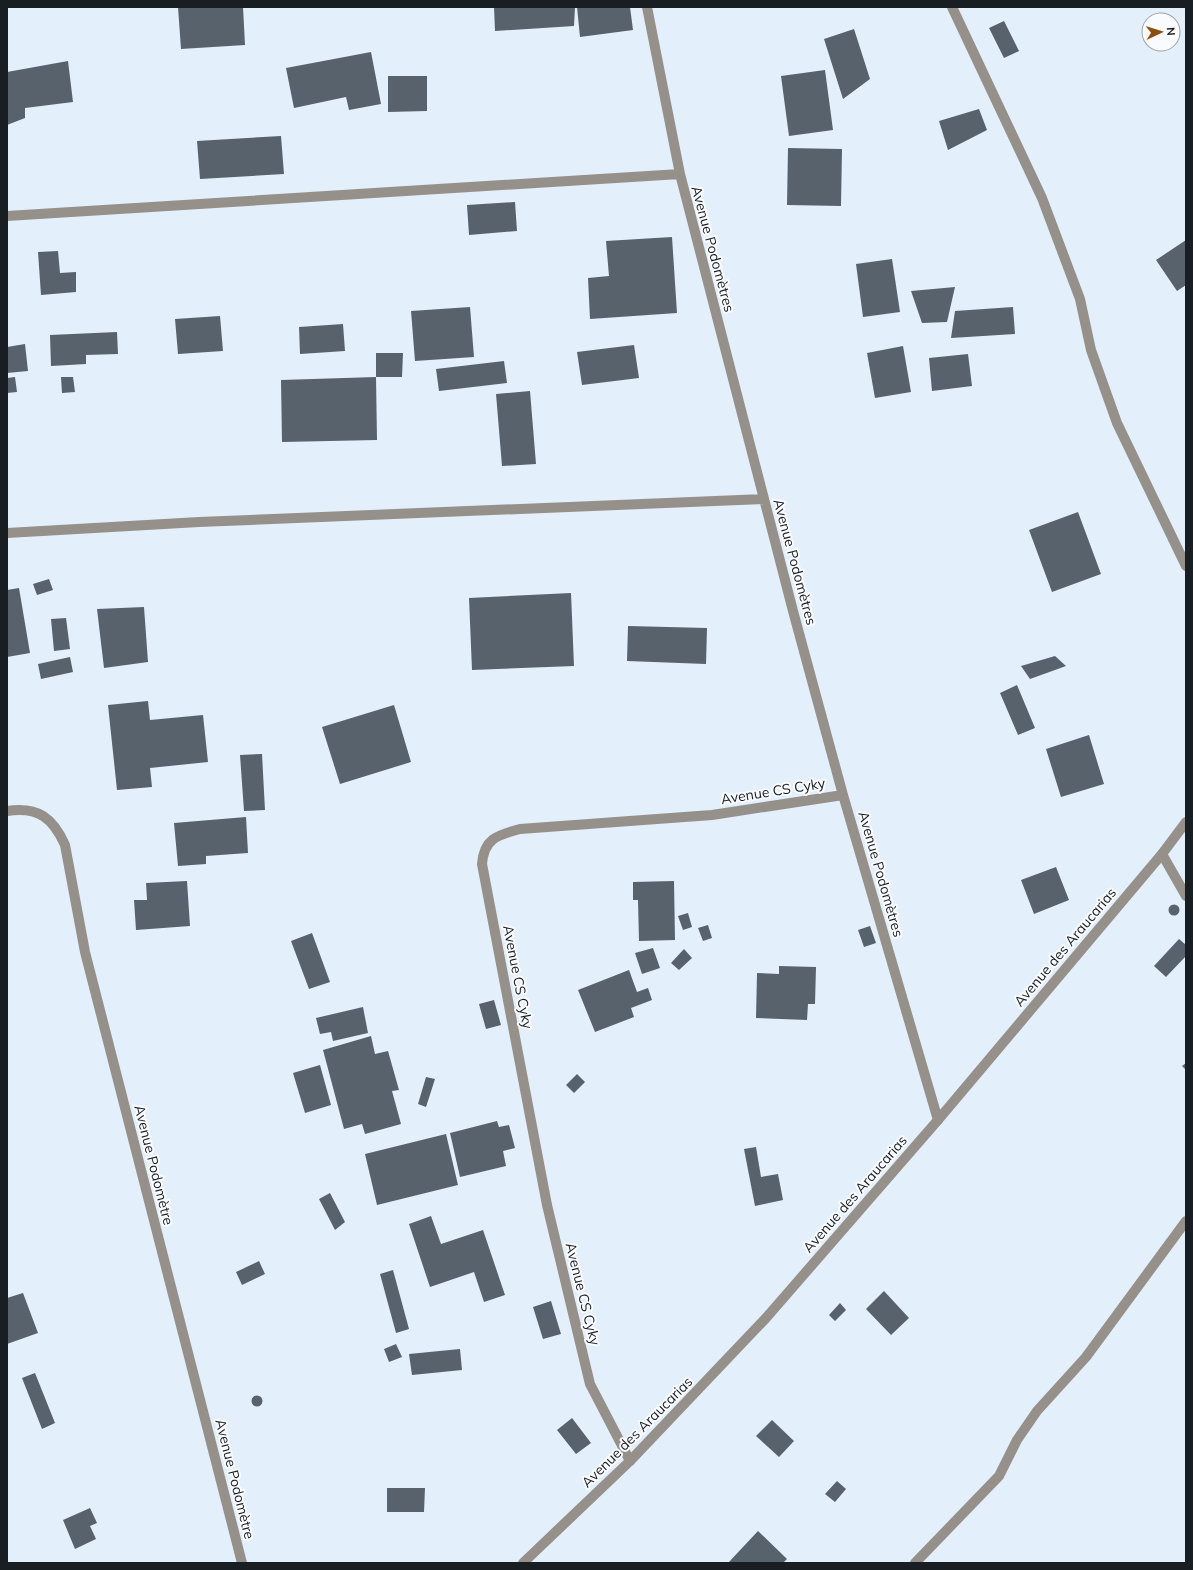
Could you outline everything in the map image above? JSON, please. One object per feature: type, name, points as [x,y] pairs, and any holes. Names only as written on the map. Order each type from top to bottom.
[{"type":"street","name":"Avenue Podomètres","points":[[646,7],[680,174],[764,499],[843,795],[938,1120]]},
{"type":"street","points":[[952,7],[1042,198],[1080,298],[1091,350],[1117,423],[1186,566]]},
{"type":"street","points":[[7,216],[680,174]]},
{"type":"street","points":[[7,533],[199,522],[764,499]]},
{"type":"street","name":"Avenue CS Cyky","points":[[630,1462],[590,1384],[547,1205],[482,864],[483,852],[490,842],[502,834],[520,829],[712,815],[843,795]]},
{"type":"street","name":"Avenue Podomètre","points":[[7,811],[15,809],[32,810],[43,815],[58,830],[65,846],[85,952],[242,1563]]},
{"type":"street","name":"Avenue des Araucarias","points":[[523,1563],[630,1462],[766,1318],[938,1120],[1162,854],[1186,822]]},
{"type":"street","points":[[1162,854],[1186,896]]},
{"type":"street","points":[[915,1563],[999,1476],[1017,1440],[1033,1417],[1086,1357],[1186,1221]]},
{"type":"building","points":[[178,7],[243,7],[245,45],[181,49]]},
{"type":"building","points":[[494,7],[575,7],[574,26],[495,31]]},
{"type":"building","points":[[577,7],[630,7],[633,30],[580,37]]},
{"type":"building","points":[[1004,21],[1019,51],[1004,58],[989,28]]},
{"type":"building","points":[[854,29],[870,79],[843,99],[824,39]]},
{"type":"building","points":[[371,52],[381,104],[349,110],[346,97],[294,108],[286,68]]},
{"type":"building","points":[[68,61],[73,102],[25,108],[25,118],[7,125],[7,72]]},
{"type":"building","points":[[825,70],[833,130],[789,136],[781,76]]},
{"type":"building","points":[[388,76],[427,76],[427,111],[388,112]]},
{"type":"building","points":[[979,109],[987,130],[948,150],[939,121]]},
{"type":"building","points":[[281,136],[284,174],[200,179],[197,141]]},
{"type":"building","points":[[788,148],[842,149],[841,206],[787,205]]},
{"type":"building","points":[[515,202],[517,231],[469,235],[467,205]]},
{"type":"building","points":[[672,237],[677,313],[590,319],[588,278],[609,276],[606,241]]},
{"type":"building","points":[[1186,240],[1186,285],[1177,291],[1156,260]]},
{"type":"building","points":[[58,251],[60,273],[76,272],[76,292],[41,295],[38,252]]},
{"type":"building","points":[[892,259],[900,312],[863,317],[856,264]]},
{"type":"building","points":[[955,287],[947,322],[922,323],[911,291]]},
{"type":"building","points":[[470,307],[474,357],[415,361],[411,311]]},
{"type":"building","points":[[1013,307],[1015,334],[951,338],[955,311]]},
{"type":"building","points":[[220,316],[223,351],[178,354],[175,319]]},
{"type":"building","points":[[343,324],[345,351],[300,354],[299,327]]},
{"type":"building","points":[[117,332],[118,354],[86,355],[86,364],[51,366],[50,335]]},
{"type":"building","points":[[25,344],[28,371],[7,373],[7,347]]},
{"type":"building","points":[[634,345],[639,378],[582,385],[577,352]]},
{"type":"building","points":[[903,346],[911,392],[875,398],[867,353]]},
{"type":"building","points":[[376,353],[403,353],[402,377],[376,377]]},
{"type":"building","points":[[968,354],[972,386],[932,391],[929,358]]},
{"type":"building","points":[[504,361],[507,383],[439,391],[436,369]]},
{"type":"building","points":[[15,377],[17,392],[7,393],[7,378]]},
{"type":"building","points":[[61,377],[73,377],[75,392],[62,393]]},
{"type":"building","points":[[376,377],[377,440],[282,442],[281,380]]},
{"type":"building","points":[[530,391],[536,464],[502,466],[496,394]]},
{"type":"building","points":[[1078,512],[1101,574],[1052,592],[1029,530]]},
{"type":"building","points":[[49,579],[53,590],[37,595],[33,584]]},
{"type":"building","points":[[19,588],[30,653],[7,657],[7,590]]},
{"type":"building","points":[[571,593],[574,666],[472,670],[469,598]]},
{"type":"building","points":[[144,607],[148,662],[104,668],[97,609]]},
{"type":"building","points":[[66,618],[70,649],[54,651],[51,619]]},
{"type":"building","points":[[628,626],[707,628],[706,664],[627,661]]},
{"type":"building","points":[[1055,656],[1066,666],[1030,679],[1021,666]]},
{"type":"building","points":[[70,657],[73,672],[41,679],[38,664]]},
{"type":"building","points":[[1017,685],[1035,728],[1018,735],[1000,693]]},
{"type":"building","points":[[148,701],[150,720],[203,715],[208,762],[150,768],[152,787],[117,790],[108,705]]},
{"type":"building","points":[[394,705],[411,762],[340,784],[322,727]]},
{"type":"building","points":[[1089,735],[1104,784],[1061,797],[1046,749]]},
{"type":"building","points":[[262,754],[265,810],[244,811],[240,755]]},
{"type":"building","points":[[246,817],[248,853],[206,856],[206,864],[178,866],[174,823]]},
{"type":"building","points":[[1056,867],[1069,900],[1034,914],[1021,880]]},
{"type":"building","points":[[187,881],[190,926],[136,930],[134,900],[147,900],[146,883]]},
{"type":"building","points":[[674,881],[675,940],[639,941],[638,900],[633,900],[633,882]]},
{"type":"building","points":[[1174,904],[1178,906],[1180,910],[1178,914],[1174,916],[1170,914],[1168,910],[1170,906]]},
{"type":"building","points":[[688,913],[692,927],[683,930],[678,916]]},
{"type":"building","points":[[708,925],[712,938],[703,941],[698,928]]},
{"type":"building","points":[[870,926],[876,943],[864,947],[858,930]]},
{"type":"building","points":[[312,933],[330,982],[309,989],[291,941]]},
{"type":"building","points":[[1179,939],[1186,945],[1186,956],[1166,977],[1154,966]]},
{"type":"building","points":[[653,948],[660,968],[642,974],[635,953]]},
{"type":"building","points":[[684,949],[692,958],[679,970],[671,963]]},
{"type":"building","points":[[779,966],[816,967],[815,1004],[808,1004],[807,1020],[756,1018],[757,973],[779,974]]},
{"type":"building","points":[[629,970],[637,992],[648,988],[652,1000],[631,1008],[634,1017],[595,1032],[578,990]]},
{"type":"building","points":[[494,1000],[501,1025],[486,1029],[479,1004]]},
{"type":"building","points":[[363,1007],[368,1033],[333,1041],[331,1032],[320,1034],[316,1018]]},
{"type":"building","points":[[371,1036],[375,1054],[388,1051],[399,1090],[392,1091],[401,1124],[365,1134],[362,1124],[344,1129],[323,1050]]},
{"type":"building","points":[[1186,1063],[1186,1070],[1182,1066]]},
{"type":"building","points":[[320,1065],[331,1105],[305,1113],[293,1073]]},
{"type":"building","points":[[577,1074],[585,1082],[574,1093],[566,1085]]},
{"type":"building","points":[[426,1077],[435,1079],[426,1107],[418,1104]]},
{"type":"building","points":[[497,1121],[499,1127],[509,1125],[515,1148],[503,1151],[506,1166],[460,1177],[450,1133]]},
{"type":"building","points":[[446,1134],[458,1185],[377,1205],[365,1154]]},
{"type":"building","points":[[756,1147],[761,1177],[778,1174],[783,1200],[755,1206],[744,1149]]},
{"type":"building","points":[[330,1193],[345,1222],[335,1230],[319,1199]]},
{"type":"building","points":[[431,1216],[441,1244],[483,1230],[505,1295],[484,1302],[474,1272],[430,1287],[409,1224]]},
{"type":"building","points":[[259,1261],[265,1274],[242,1285],[236,1272]]},
{"type":"building","points":[[393,1270],[409,1329],[396,1333],[380,1274]]},
{"type":"building","points":[[884,1291],[909,1318],[891,1335],[866,1309]]},
{"type":"building","points":[[23,1293],[38,1333],[7,1344],[7,1298]]},
{"type":"building","points":[[551,1301],[561,1334],[543,1339],[533,1307]]},
{"type":"building","points":[[840,1303],[846,1310],[835,1321],[829,1315]]},
{"type":"building","points":[[396,1344],[402,1357],[389,1362],[384,1349]]},
{"type":"building","points":[[460,1349],[462,1370],[412,1375],[409,1354]]},
{"type":"building","points":[[35,1373],[55,1423],[42,1429],[22,1378]]},
{"type":"building","points":[[257,1395],[261,1397],[263,1401],[261,1405],[257,1407],[253,1405],[251,1401],[253,1397]]},
{"type":"building","points":[[572,1418],[591,1443],[576,1454],[557,1430]]},
{"type":"building","points":[[772,1420],[794,1441],[779,1457],[756,1436]]},
{"type":"building","points":[[837,1481],[846,1489],[835,1502],[825,1494]]},
{"type":"building","points":[[387,1488],[425,1488],[424,1512],[387,1512]]},
{"type":"building","points":[[90,1508],[97,1523],[90,1526],[96,1539],[75,1549],[63,1520]]},
{"type":"building","points":[[758,1531],[787,1559],[783,1563],[728,1563]]}]
